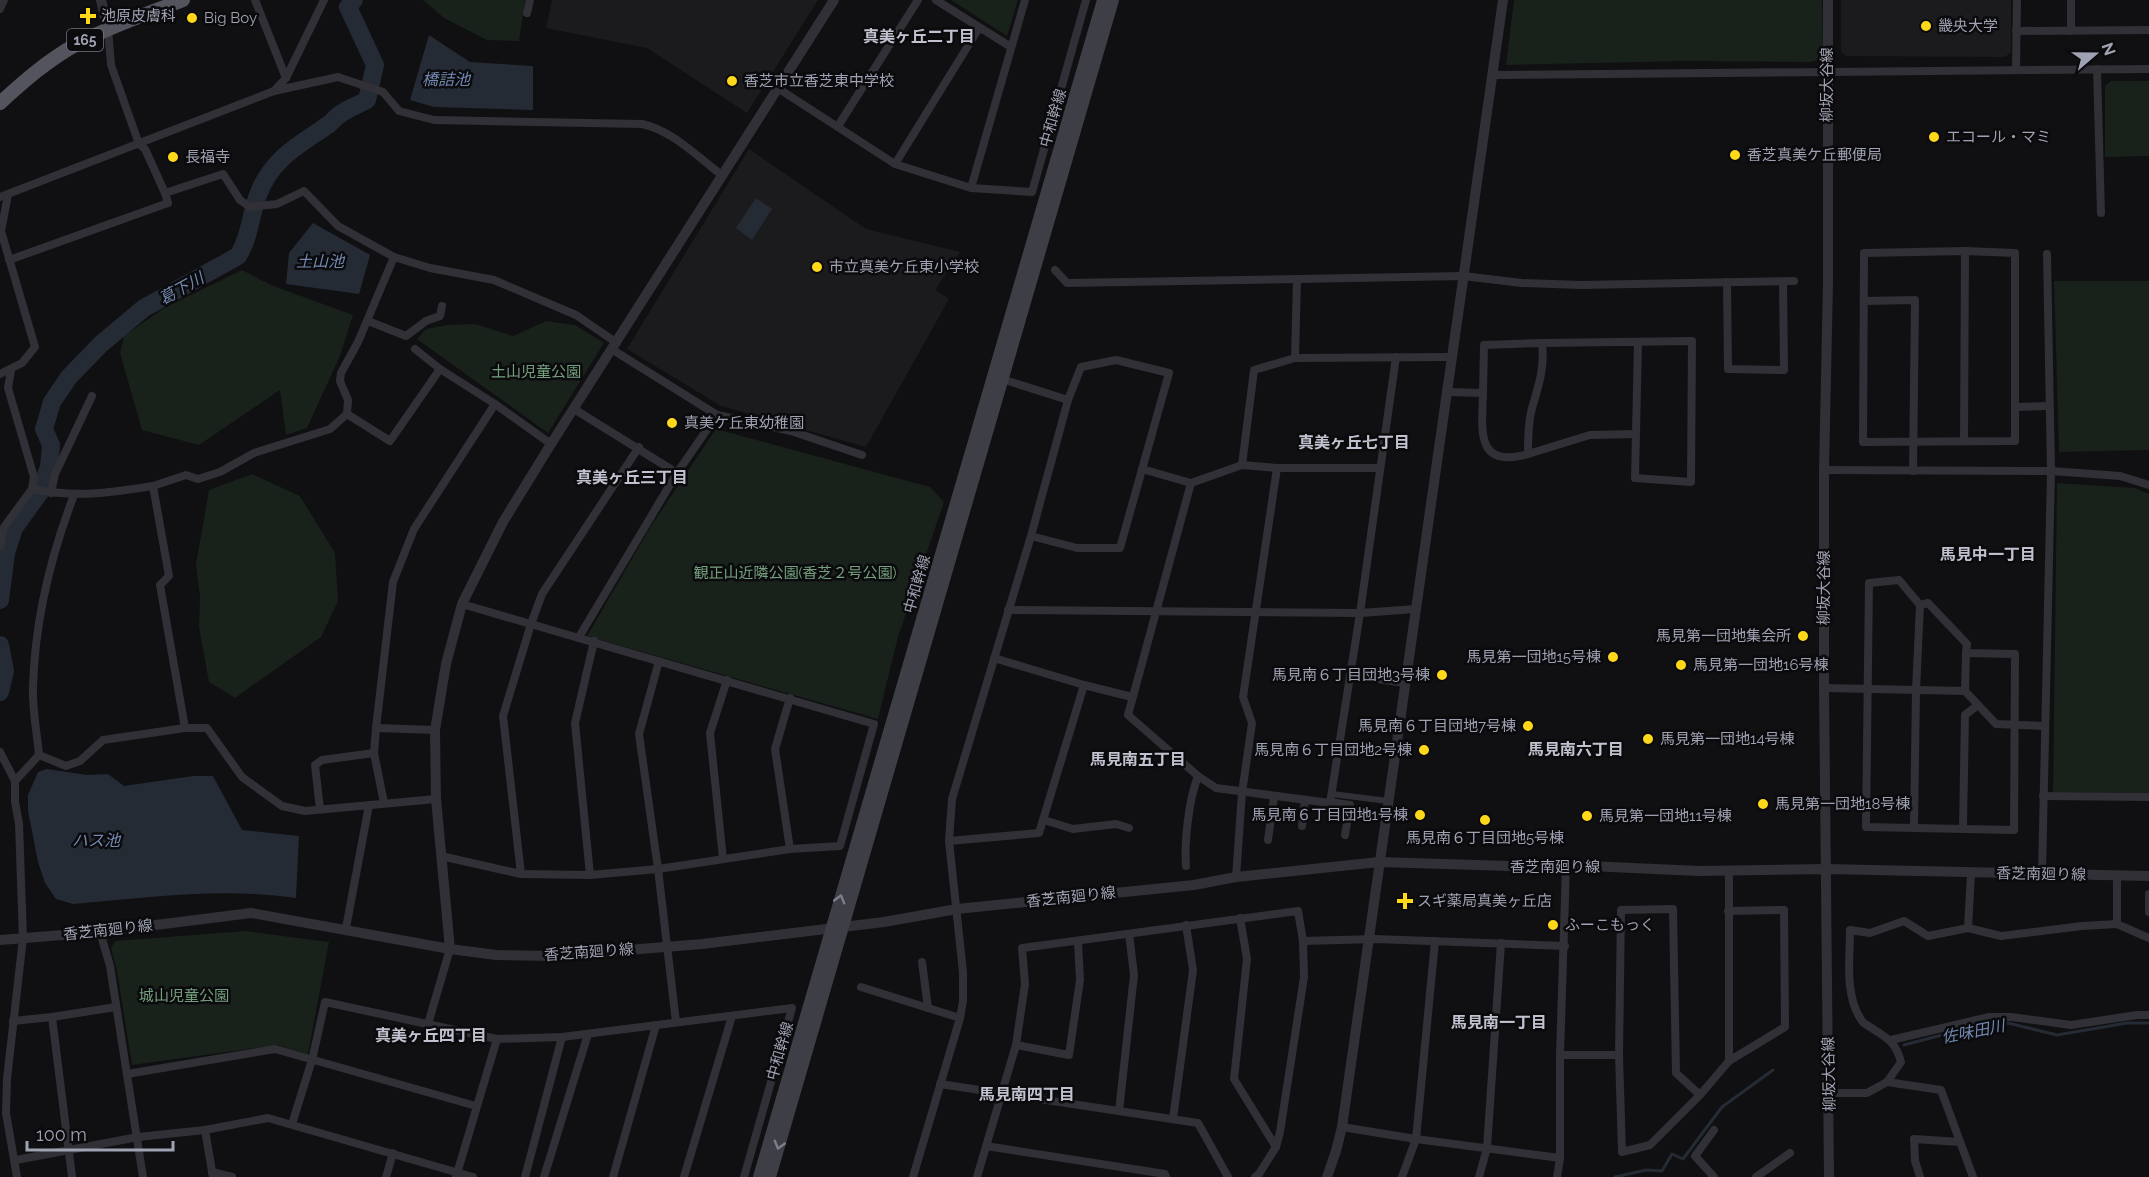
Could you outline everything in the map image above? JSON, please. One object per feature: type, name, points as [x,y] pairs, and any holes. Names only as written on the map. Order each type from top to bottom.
[{"type":"highway","name":"165","points":[[0,103],[56,57],[108,29],[183,0]]},
{"type":"main road","name":"中和幹線","points":[[770,1177],[838,927],[1103,0]]},
{"type":"main road","name":"中和幹線","points":[[759,1177],[838,927],[1113,0]]},
{"type":"street","points":[[0,9],[4,0]]},
{"type":"street","points":[[9,260],[168,203],[145,150],[139,144],[111,65],[108,29],[101,0]]},
{"type":"street","points":[[255,0],[286,78]]},
{"type":"street","points":[[274,91],[286,78],[324,0]]},
{"type":"street","points":[[527,13],[530,0]]},
{"type":"street","points":[[428,1024],[450,949],[436,799],[435,730],[446,664],[462,604],[503,522],[551,444],[834,0]]},
{"type":"street","points":[[838,126],[918,0]]},
{"type":"street","points":[[936,0],[1011,47]]},
{"type":"street","points":[[971,188],[1025,0]]},
{"type":"street","points":[[779,89],[895,164],[971,188],[1032,192],[1086,0]]},
{"type":"street","points":[[1327,1177],[1342,1127],[1503,0]]},
{"type":"street","name":"柳坂大谷線","points":[[1828,0],[1824,688],[1829,1177]]},
{"type":"street","points":[[2016,70],[2017,0]]},
{"type":"street","points":[[2071,0],[2071,31]]},
{"type":"street","points":[[895,164],[979,28]]},
{"type":"street","points":[[2016,31],[2149,30]]},
{"type":"street","points":[[2097,69],[2101,213]]},
{"type":"street","points":[[1493,75],[2149,69]]},
{"type":"street","points":[[0,374],[22,363],[35,347],[1,231],[4,196],[274,91],[338,76],[383,92],[399,111],[434,120],[642,124],[654,127],[675,139],[723,176]]},
{"type":"street","points":[[165,193],[223,174],[240,200],[250,207],[277,204],[304,191],[338,226],[394,258],[430,268],[494,280],[576,315],[615,346],[717,414],[791,431],[862,455]]},
{"type":"street","points":[[1964,441],[1965,251]]},
{"type":"street","points":[[1965,251],[2015,253],[2015,441],[1863,442],[1864,253],[1965,251]]},
{"type":"street","points":[[2042,873],[2051,471],[2047,254]]},
{"type":"street","points":[[32,489],[51,493],[94,495],[153,486],[186,475],[198,479],[220,472],[254,453],[330,429],[347,414],[348,400],[340,381],[340,373],[368,321],[394,258]]},
{"type":"street","points":[[1055,270],[1067,283],[1463,276],[1533,284],[1794,281]]},
{"type":"street","points":[[1295,358],[1297,279]]},
{"type":"street","points":[[1728,282],[1728,369],[1784,370],[1783,282]]},
{"type":"street","points":[[1864,301],[1915,300],[1913,471]]},
{"type":"street","points":[[368,321],[406,336],[426,321],[440,316],[442,306]]},
{"type":"street","points":[[1636,434],[1590,435],[1519,457],[1497,457],[1486,449],[1482,437],[1484,345],[1542,343],[1692,341],[1691,482],[1635,478],[1636,434],[1638,342]]},
{"type":"street","points":[[1528,454],[1529,426],[1542,378],[1544,357],[1542,343]]},
{"type":"street","points":[[415,349],[440,369],[551,444]]},
{"type":"street","points":[[1191,483],[1128,715],[1198,776],[1216,788],[1330,803],[1360,613],[1396,357]]},
{"type":"street","points":[[1242,465],[1254,370],[1295,358],[1451,357]]},
{"type":"street","points":[[913,1177],[963,1001],[963,972],[949,841],[952,799],[1031,536],[1068,400],[1081,367],[1116,360],[1169,374],[1120,548],[1077,548],[1031,536]]},
{"type":"street","points":[[347,414],[390,441],[440,369]]},
{"type":"street","points":[[0,547],[2,528],[32,489],[34,477],[8,388],[11,370]]},
{"type":"street","points":[[1002,379],[1068,400]]},
{"type":"street","points":[[1446,392],[1483,393]]},
{"type":"street","points":[[51,493],[56,474],[92,396]]},
{"type":"street","points":[[384,803],[374,753],[393,582],[414,529],[495,404]]},
{"type":"street","points":[[2015,407],[2049,406]]},
{"type":"street","points":[[573,409],[677,472]]},
{"type":"street","points":[[579,637],[677,472],[717,414]]},
{"type":"street","points":[[521,874],[503,716],[542,594],[639,447]]},
{"type":"street","points":[[1142,469],[1191,483],[1242,465],[1277,468],[1380,468]]},
{"type":"street","points":[[1236,877],[1242,793],[1252,723],[1243,697],[1277,468]]},
{"type":"street","points":[[1824,470],[2051,471],[2120,476],[2149,484]]},
{"type":"street","points":[[153,486],[169,576],[160,585],[163,613],[185,728]]},
{"type":"street","points":[[15,781],[39,755],[33,685],[39,626],[59,539],[74,495]]},
{"type":"street","points":[[1914,828],[1920,605],[1899,580],[1869,583],[1866,827],[1914,828],[1963,827],[2014,830],[2015,654],[1966,653]]},
{"type":"street","points":[[1920,605],[1928,603],[1967,644],[1965,691],[1996,724],[2044,726]]},
{"type":"street","points":[[441,856],[521,874],[590,875],[658,869],[790,849],[840,846],[874,724],[462,604]]},
{"type":"street","points":[[1008,610],[1360,613],[1416,609]]},
{"type":"street","points":[[590,875],[575,723],[594,641]]},
{"type":"street","points":[[994,658],[1132,697]]},
{"type":"street","points":[[659,661],[639,734],[676,1022]]},
{"type":"street","points":[[1350,676],[1405,684]]},
{"type":"street","points":[[723,859],[710,734],[727,680]]},
{"type":"street","points":[[949,841],[1040,833],[1084,685]]},
{"type":"street","points":[[1824,688],[1965,691]]},
{"type":"street","points":[[790,698],[775,748],[790,849]]},
{"type":"street","points":[[1963,827],[1965,715],[1978,705]]},
{"type":"street","points":[[39,755],[66,766],[80,761],[103,740],[185,728],[207,728],[242,777],[282,806],[305,811],[436,799]]},
{"type":"street","points":[[376,728],[435,730]]},
{"type":"street","points":[[0,752],[15,781],[15,802],[19,824],[23,938],[7,1079],[6,1113],[16,1160],[17,1177]]},
{"type":"street","points":[[320,809],[315,765],[322,760],[374,753]]},
{"type":"street","points":[[1186,866],[1186,841],[1198,776]]},
{"type":"street","points":[[2043,796],[2149,797]]},
{"type":"street","points":[[1268,840],[1274,797]]},
{"type":"street","points":[[1331,798],[1388,801]]},
{"type":"street","points":[[1331,798],[1350,805],[1345,835]]},
{"type":"street","points":[[1302,826],[1305,800]]},
{"type":"street","points":[[346,928],[369,806]]},
{"type":"street","points":[[1044,820],[1073,830],[1116,824],[1129,828]]},
{"type":"street","name":"香芝南廻り線","points":[[0,940],[100,932],[252,913],[346,928],[450,949],[496,955],[554,956],[667,947],[884,922],[957,909],[1194,885],[1236,877],[1379,862],[1509,866],[1566,865],[1699,871],[1826,869],[2149,876]]},
{"type":"street","points":[[1557,1177],[1560,1158],[1560,1055],[1566,865]]},
{"type":"street","points":[[1729,870],[1729,1061]]},
{"type":"street","points":[[1968,928],[1971,873]]},
{"type":"street","points":[[2117,875],[2117,924]]},
{"type":"street","points":[[2149,894],[2149,912]]},
{"type":"street","points":[[1700,1095],[1676,1073],[1673,909],[1621,910],[1619,1055],[1622,1152],[1650,1145],[1700,1095],[1729,1061],[1785,1027],[1784,910],[1728,911]]},
{"type":"street","points":[[977,1177],[1016,1045],[1025,984],[1022,948],[1298,911],[1303,941],[1304,977],[1280,1132],[1276,1146],[1255,1177]]},
{"type":"street","points":[[1240,918],[1247,959],[1234,1079],[1276,1146]]},
{"type":"street","points":[[1829,1093],[1867,1093],[1887,1082],[1901,1062],[1891,1040],[1862,1022],[1854,1003],[1851,987],[1850,930],[1870,933],[1904,921],[1928,936],[1968,928],[2001,936],[2117,924],[2149,938]]},
{"type":"street","points":[[1173,1119],[1193,970],[1186,925]]},
{"type":"street","points":[[100,932],[110,966],[143,1177]]},
{"type":"street","points":[[1119,1111],[1134,975],[1129,934]]},
{"type":"street","points":[[1303,941],[1435,941],[1565,946]]},
{"type":"street","points":[[1402,1177],[1416,1139],[1435,941]]},
{"type":"street","points":[[1016,1045],[1069,1055],[1080,980],[1078,942]]},
{"type":"street","points":[[1479,1177],[1487,1148],[1501,943]]},
{"type":"street","points":[[922,962],[928,1008]]},
{"type":"street","points":[[861,987],[960,1018]]},
{"type":"street","points":[[292,1124],[312,1060],[325,1002],[497,1039],[562,1037],[792,1008],[744,1177]]},
{"type":"street","points":[[13,1021],[116,1007]]},
{"type":"street","points":[[1891,1040],[1989,1017],[2011,1017],[2071,1025],[2149,1015]]},
{"type":"street","points":[[684,1177],[732,1016]]},
{"type":"street","points":[[52,1017],[72,1177]]},
{"type":"street","points":[[613,1177],[656,1024]]},
{"type":"street","points":[[544,1177],[588,1034]]},
{"type":"street","points":[[525,1177],[562,1037]]},
{"type":"street","points":[[457,1174],[497,1039]]},
{"type":"street","points":[[127,1074],[275,1049],[476,1106]]},
{"type":"street","points":[[1560,1055],[1619,1055]]},
{"type":"street","points":[[1887,1082],[1941,1090],[1973,1177]]},
{"type":"street","points":[[940,1084],[1198,1123],[1228,1177]]},
{"type":"street","points":[[16,1160],[138,1137],[205,1130],[268,1118],[473,1177]]},
{"type":"street","points":[[1342,1127],[1560,1158]]},
{"type":"street","points":[[205,1130],[213,1174],[231,1177]]},
{"type":"street","points":[[1714,1130],[1695,1156],[1714,1177]]},
{"type":"street","points":[[1920,1177],[1915,1161],[1914,1139],[1960,1142]]},
{"type":"street","points":[[986,1146],[1165,1174],[1166,1177]]},
{"type":"street","points":[[1756,1177],[1790,1153]]},
{"type":"street","points":[[386,1177],[393,1154]]},
{"type":"shaded area","name":"香芝市立香芝東中学校","points":[[552,0],[818,0],[747,113],[647,48],[546,28]]},
{"type":"shaded area","name":"畿央大学","points":[[1841,0],[2011,0],[2011,52],[2005,57],[1846,56],[1841,52]]},
{"type":"shaded area","points":[[749,149],[866,229],[960,252],[935,290],[949,299],[866,447],[721,406],[627,349]]},
{"type":"green space","points":[[423,0],[525,0],[519,41],[487,40],[444,18]]},
{"type":"green space","points":[[951,0],[1018,0],[1007,36]]},
{"type":"green space","points":[[1514,0],[1822,0],[1823,55],[1820,60],[1810,62],[1686,61],[1506,65]]},
{"type":"green space","points":[[2111,81],[2149,81],[2149,156],[2105,157],[2105,86]]},
{"type":"green space","points":[[242,270],[271,285],[353,315],[340,356],[307,428],[286,435],[280,390],[199,445],[142,430],[120,353],[124,336],[164,308]]},
{"type":"green space","points":[[2054,281],[2149,281],[2149,450],[2059,452]]},
{"type":"green space","name":"土山児童公園","points":[[546,321],[575,325],[604,343],[548,433],[417,339],[426,329],[447,325],[475,324],[513,336]]},
{"type":"green space","name":"観正山近隣公園(香芝２号公園)","points":[[716,429],[930,487],[944,502],[898,637],[878,719],[587,636],[651,526]]},
{"type":"green space","points":[[252,474],[300,496],[335,553],[338,601],[321,637],[235,698],[209,682],[199,627],[200,597],[196,564],[209,490]]},
{"type":"green space","points":[[2057,483],[2135,488],[2149,494],[2149,793],[2053,792]]},
{"type":"green space","name":"城山児童公園","points":[[245,931],[329,942],[308,1054],[277,1045],[132,1065],[117,971],[111,948],[115,941]]},
{"type":"water","name":"橋詰池","points":[[429,35],[470,62],[533,66],[533,110],[434,107],[410,100]]},
{"type":"water","points":[[756,198],[772,209],[752,240],[736,228]]},
{"type":"water","name":"土山池","points":[[313,223],[370,255],[359,294],[286,284],[289,253]]},
{"type":"water","name":"ハス池","points":[[47,769],[87,775],[108,774],[124,786],[193,776],[213,776],[242,830],[299,836],[296,898],[212,893],[73,904],[56,899],[45,883],[38,862],[28,811],[28,795],[38,772]]},
{"type":"waterway","name":"葛下川","points":[[0,600],[6,553],[14,528],[40,492],[49,467],[51,445],[44,429],[52,402],[69,377],[101,344],[144,308],[238,256],[245,241],[258,195],[278,162],[342,113],[367,100],[375,65],[348,7],[354,0]]},
{"type":"waterway","name":"葛下川","points":[[0,645],[5,671],[0,692]]},
{"type":"waterway","name":"佐味田川","points":[[1904,1045],[1942,1035],[2008,1023],[2057,1035],[2127,1023],[2149,1023]]},
{"type":"waterway","name":"佐味田川","points":[[1615,1177],[1646,1170],[1662,1171],[1672,1154],[1683,1159],[1722,1107],[1773,1070]]},
{"type":"place","name":"池原皮膚科","points":[[88,16]]},
{"type":"place","name":"Big Boy","points":[[192,18]]},
{"type":"place","name":"畿央大学","points":[[1926,26]]},
{"type":"place","name":"香芝市立香芝東中学校","points":[[732,81]]},
{"type":"place","name":"エコール・マミ","points":[[1934,137]]},
{"type":"place","name":"香芝真美ケ丘郵便局","points":[[1735,155]]},
{"type":"place","name":"長福寺","points":[[173,157]]},
{"type":"place","name":"市立真美ケ丘東小学校","points":[[817,267]]},
{"type":"place","name":"真美ケ丘東幼稚園","points":[[672,423]]},
{"type":"place","name":"馬見第一団地集会所","points":[[1803,636]]},
{"type":"place","name":"馬見第一団地15号棟","points":[[1613,657]]},
{"type":"place","name":"馬見第一団地16号棟","points":[[1681,665]]},
{"type":"place","name":"馬見南６丁目団地3号棟","points":[[1442,675]]},
{"type":"place","name":"馬見南６丁目団地7号棟","points":[[1528,726]]},
{"type":"place","name":"馬見第一団地14号棟","points":[[1648,739]]},
{"type":"place","name":"馬見南６丁目団地2号棟","points":[[1424,750]]},
{"type":"place","name":"馬見第一団地18号棟","points":[[1763,804]]},
{"type":"place","name":"馬見南６丁目団地1号棟","points":[[1420,815]]},
{"type":"place","name":"馬見第一団地11号棟","points":[[1587,816]]},
{"type":"place","name":"馬見南６丁目団地5号棟","points":[[1485,820]]},
{"type":"place","name":"スギ薬局真美ヶ丘店","points":[[1405,901]]},
{"type":"place","name":"ふーこもっく","points":[[1553,925]]},
{"type":"district","name":"真美ヶ丘二丁目","points":[[919,36]]},
{"type":"district","name":"真美ヶ丘七丁目","points":[[1354,442]]},
{"type":"district","name":"真美ヶ丘三丁目","points":[[632,477]]},
{"type":"district","name":"馬見中一丁目","points":[[1988,554]]},
{"type":"district","name":"馬見南六丁目","points":[[1576,749]]},
{"type":"district","name":"馬見南五丁目","points":[[1138,759]]},
{"type":"district","name":"馬見南一丁目","points":[[1499,1022]]},
{"type":"district","name":"真美ヶ丘四丁目","points":[[431,1035]]},
{"type":"district","name":"馬見南四丁目","points":[[1027,1094]]}]
